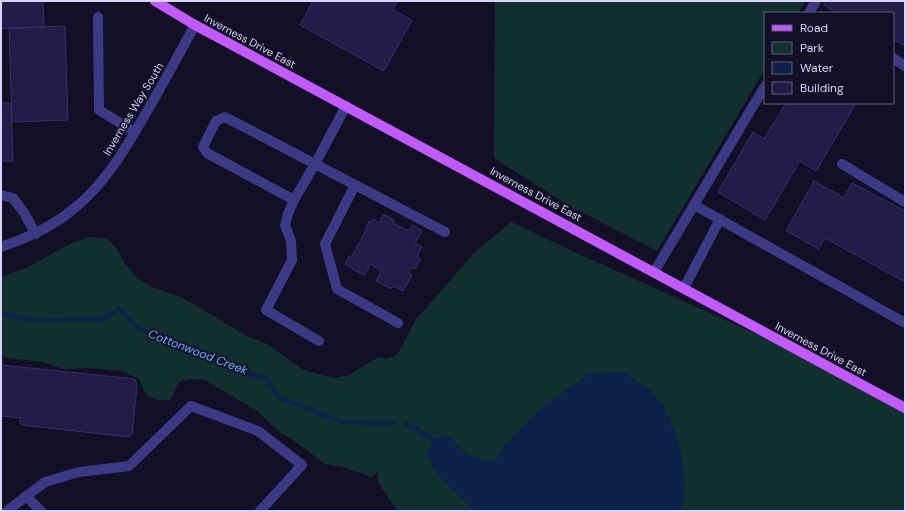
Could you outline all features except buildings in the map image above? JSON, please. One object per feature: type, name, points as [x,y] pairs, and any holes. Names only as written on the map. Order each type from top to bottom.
[{"type":"main road","name":"Inverness Drive East","points":[[155,1],[195,25],[905,408]]},
{"type":"street","points":[[810,12],[816,1]]},
{"type":"street","points":[[98,17],[99,110],[135,132]]},
{"type":"street","name":"Inverness Way South","points":[[1,247],[36,234],[71,212],[99,186],[123,154],[195,25]]},
{"type":"street","points":[[894,59],[905,66]]},
{"type":"street","points":[[654,272],[764,88]]},
{"type":"street","points":[[319,341],[266,310],[292,260],[291,241],[285,225],[288,214],[294,200],[346,106]]},
{"type":"street","points":[[294,200],[207,153],[203,148],[216,121],[225,117],[445,232]]},
{"type":"street","points":[[842,164],[905,202]]},
{"type":"street","points":[[355,185],[325,244],[337,289],[398,323]]},
{"type":"street","points":[[1,195],[13,198],[36,234]]},
{"type":"street","points":[[694,205],[905,323]]},
{"type":"street","points":[[684,288],[720,219]]},
{"type":"street","points":[[6,511],[45,482],[73,474],[129,466],[191,406],[258,431],[302,465],[260,511]]},
{"type":"street","points":[[26,496],[41,511]]},
{"type":"green space","points":[[495,1],[805,1],[799,12],[764,12],[764,71],[657,251],[568,205],[494,158]]},
{"type":"green space","points":[[511,222],[905,401],[905,511],[397,511],[378,482],[378,472],[372,477],[343,467],[325,464],[281,433],[257,411],[205,380],[190,379],[179,382],[170,400],[159,400],[147,396],[139,379],[123,371],[88,368],[64,369],[43,362],[1,357],[1,277],[24,269],[74,242],[91,237],[108,239],[117,249],[125,263],[136,277],[152,287],[183,298],[247,336],[265,343],[304,370],[334,378],[350,375],[379,357],[387,359],[397,355],[415,321],[474,253]]},
{"type":"water","points":[[624,372],[649,389],[662,404],[677,437],[682,457],[685,488],[682,511],[474,511],[442,480],[427,454],[434,440],[445,434],[453,439],[466,454],[487,461],[496,458],[502,449],[544,406],[588,374]]},
{"type":"waterway","name":"Cottonwood Creek","points":[[1,314],[33,320],[102,319],[120,309],[138,328],[253,375],[266,378],[278,397],[342,422],[393,423]]},
{"type":"waterway","name":"Cottonwood Creek","points":[[406,423],[437,443]]}]
